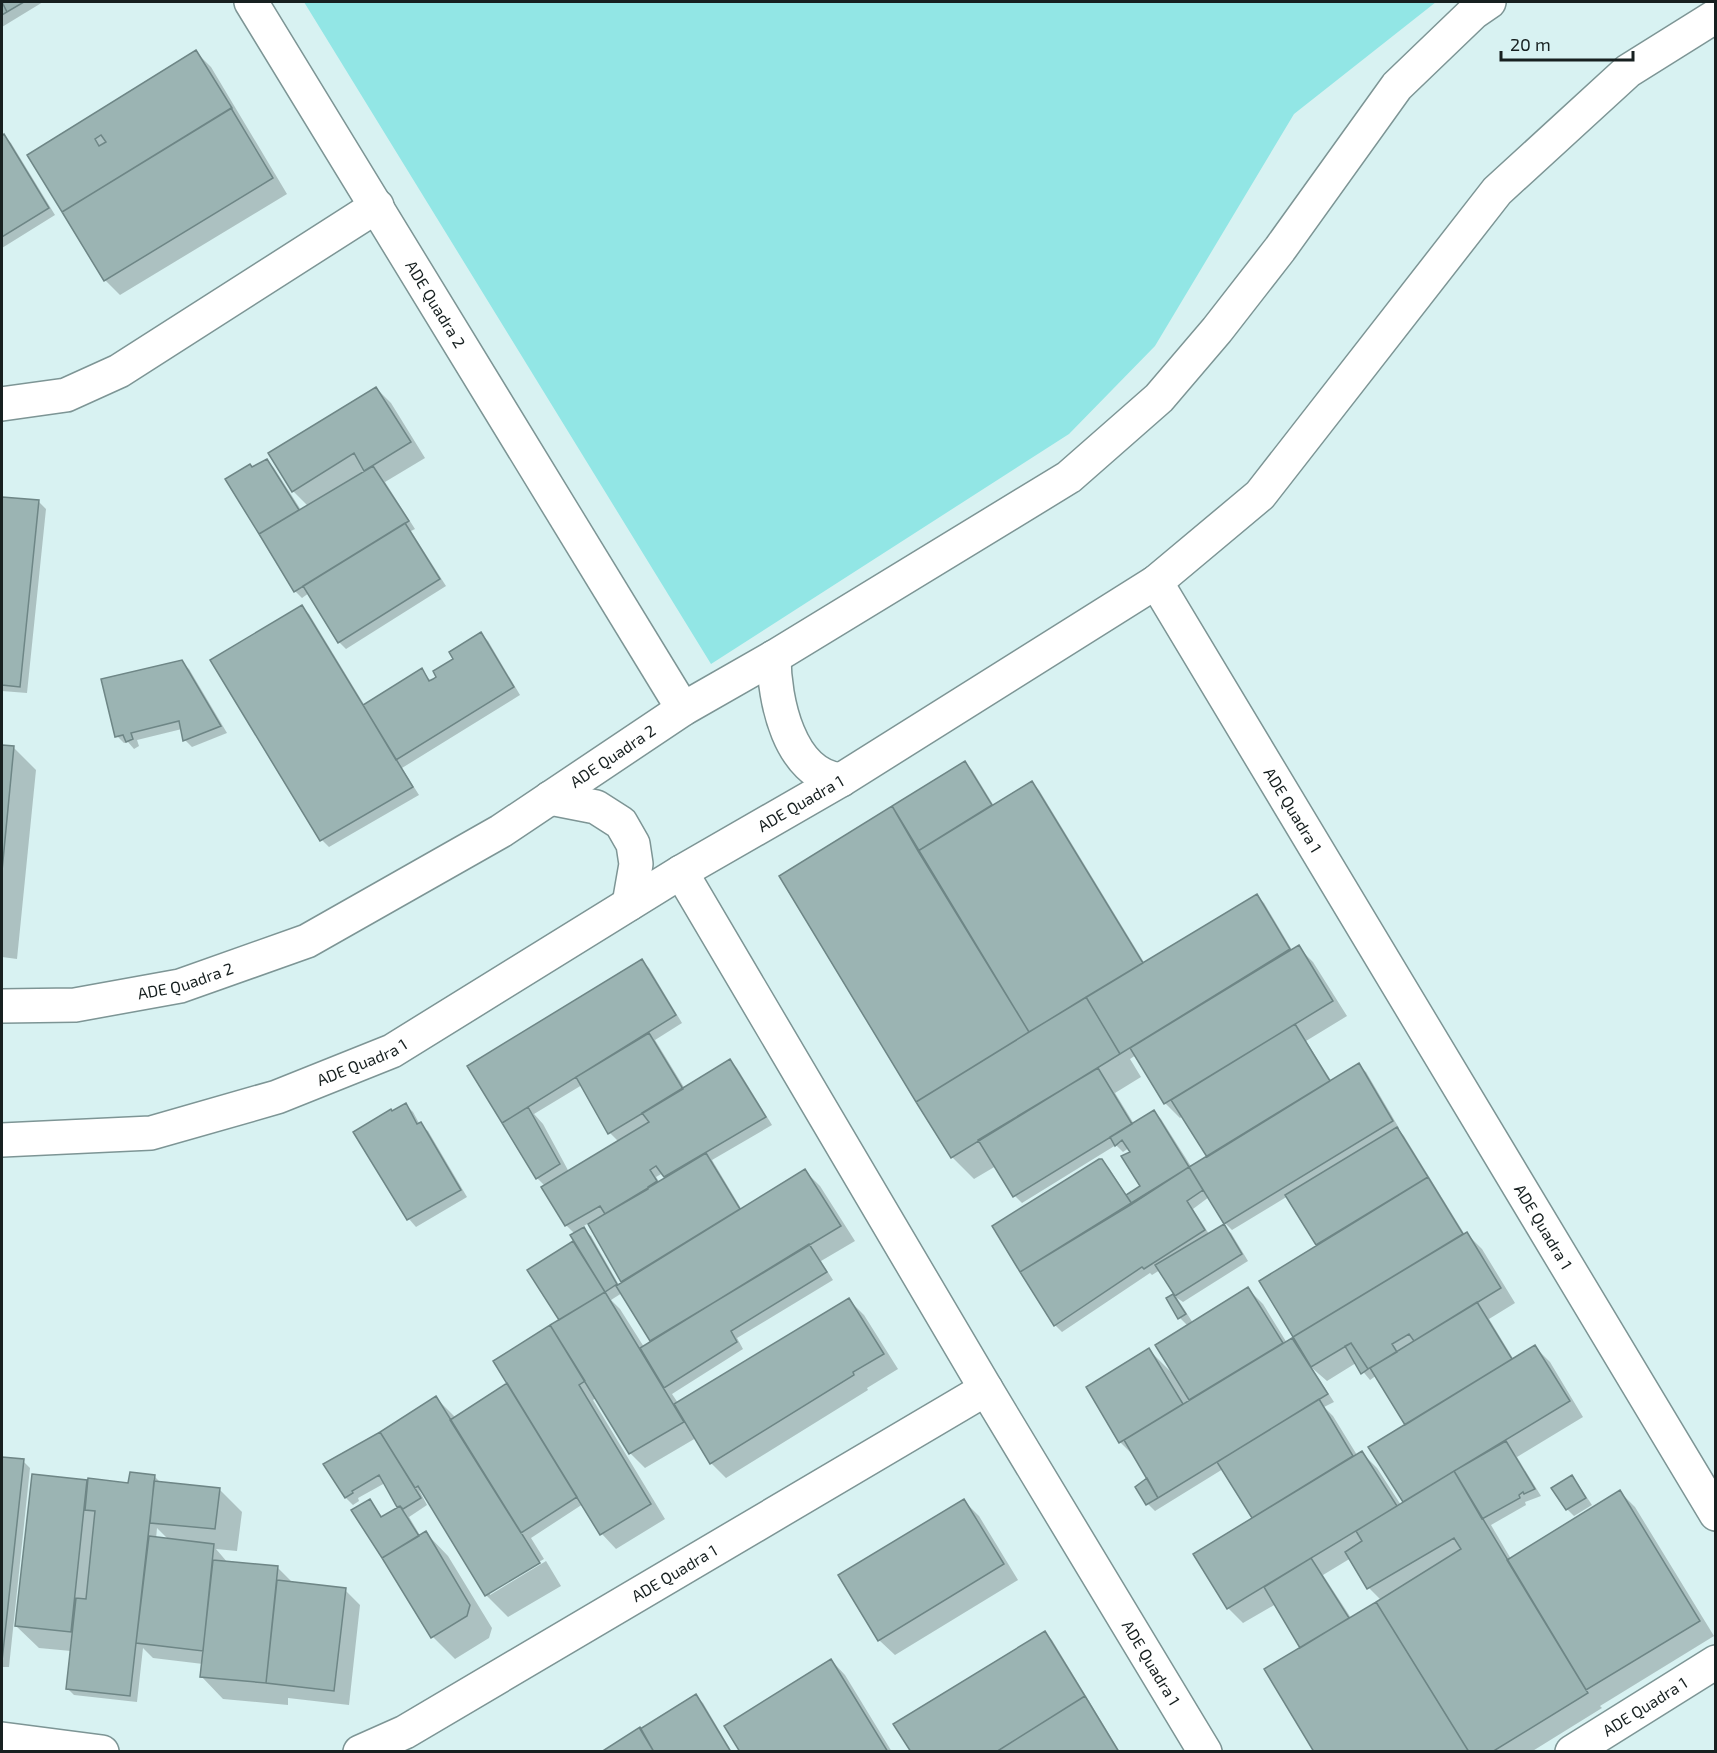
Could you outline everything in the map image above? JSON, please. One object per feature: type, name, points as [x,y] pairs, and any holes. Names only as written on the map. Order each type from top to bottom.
[{"type":"street","name":"ADE Quadra 2","points":[[2,1006],[75,1005],[180,986],[307,941],[501,831],[682,710],[251,2]]},
{"type":"street","points":[[682,710],[774,657],[1069,477],[1159,398],[1280,249],[1397,86],[1473,13],[1489,2]]},
{"type":"street","points":[[1156,582],[1260,495],[1497,191],[1628,71],[1716,16]]},
{"type":"street","points":[[2,404],[66,395],[119,371],[377,206]]},
{"type":"street","name":"ADE Quadra 1","points":[[2,1140],[151,1132],[277,1097],[392,1051],[681,872],[841,780],[1156,582],[1716,1514]]},
{"type":"street","points":[[774,657],[774,682],[790,738],[811,768],[828,779],[841,780]]},
{"type":"street","points":[[550,798],[596,807],[621,823],[633,844],[636,864],[628,904]]},
{"type":"street","name":"ADE Quadra 1","points":[[681,872],[986,1389],[1205,1752]]},
{"type":"street","name":"ADE Quadra 1","points":[[360,1752],[405,1732],[986,1389]]},
{"type":"street","name":"ADE Quadra 1","points":[[1572,1752],[1716,1662]]},
{"type":"street","points":[[2,1740],[102,1752]]},
{"type":"shaded area","points":[[304,2],[1436,2],[1294,114],[1155,346],[1069,434],[711,664]]},
{"type":"building","points":[[2,2],[7,12],[2,15]]},
{"type":"building","points":[[2,2],[24,2],[7,12]]},
{"type":"building","points":[[196,50],[232,108],[62,212],[27,155]],"holes":[[[101,135],[106,142],[99,146],[95,139]]]},
{"type":"building","points":[[231,108],[273,178],[104,281],[62,212]]},
{"type":"building","points":[[4,134],[49,208],[2,237],[2,136]]},
{"type":"building","points":[[376,387],[411,442],[364,471],[354,453],[292,492],[268,453]]},
{"type":"building","points":[[267,459],[299,510],[259,534],[225,479],[250,464],[252,467]]},
{"type":"building","points":[[373,466],[409,521],[294,592],[259,534]]},
{"type":"building","points":[[2,497],[39,500],[20,687],[2,685]]},
{"type":"building","points":[[405,523],[440,579],[338,643],[303,586]]},
{"type":"building","points":[[302,605],[413,787],[320,841],[210,660]]},
{"type":"building","points":[[481,632],[514,687],[396,760],[363,705],[422,668],[429,681],[433,679],[436,677],[433,671],[453,659],[449,652]]},
{"type":"building","points":[[182,660],[221,726],[183,741],[179,721],[131,733],[133,739],[126,742],[123,735],[115,737],[101,679]]},
{"type":"building","points":[[2,745],[14,746],[2,871]]},
{"type":"building","points":[[965,761],[992,805],[918,851],[892,806]]},
{"type":"building","points":[[1032,781],[1143,963],[1029,1032],[918,851]]},
{"type":"building","points":[[892,806],[1029,1032],[916,1102],[779,876]]},
{"type":"building","points":[[1257,894],[1290,949],[1120,1054],[1086,997]]},
{"type":"building","points":[[1299,945],[1333,1001],[1164,1104],[1130,1048]]},
{"type":"building","points":[[642,959],[676,1015],[502,1123],[467,1066]]},
{"type":"building","points":[[1086,997],[1120,1054],[951,1158],[916,1102]]},
{"type":"building","points":[[1295,1024],[1330,1081],[1207,1157],[1171,1100]]},
{"type":"building","points":[[649,1033],[683,1089],[608,1134],[576,1077]]},
{"type":"building","points":[[730,1059],[766,1117],[664,1177],[656,1166],[650,1170],[657,1181],[648,1189],[605,1214],[600,1206],[565,1226],[541,1187],[649,1122],[642,1113]]},
{"type":"building","points":[[1359,1063],[1393,1121],[1224,1224],[1189,1167]]},
{"type":"building","points":[[1098,1068],[1132,1124],[1013,1197],[978,1140]]},
{"type":"building","points":[[406,1103],[417,1124],[421,1122],[461,1190],[407,1220],[353,1132],[391,1109],[392,1111]]},
{"type":"building","points":[[528,1107],[560,1164],[536,1179],[502,1123]]},
{"type":"building","points":[[1154,1110],[1189,1167],[1132,1204],[1126,1195],[1140,1186],[1121,1156],[1130,1152],[1122,1140],[1115,1146],[1110,1137]]},
{"type":"building","points":[[1397,1127],[1428,1177],[1316,1245],[1285,1195]]},
{"type":"building","points":[[706,1153],[740,1209],[621,1282],[588,1224]]},
{"type":"building","points":[[1102,1159],[1132,1204],[1020,1272],[992,1226]]},
{"type":"building","points":[[1189,1167],[1203,1190],[1187,1201],[1205,1230],[1144,1269],[1142,1267],[1054,1326],[1020,1272]]},
{"type":"building","points":[[805,1169],[841,1226],[650,1341],[616,1286]]},
{"type":"building","points":[[1428,1177],[1463,1234],[1293,1337],[1259,1281]]},
{"type":"building","points":[[1224,1224],[1242,1254],[1175,1296],[1155,1265]]},
{"type":"building","points":[[584,1227],[617,1284],[605,1292],[570,1235]]},
{"type":"building","points":[[1467,1232],[1501,1288],[1414,1341],[1409,1334],[1392,1344],[1397,1352],[1368,1369],[1351,1343],[1311,1367],[1293,1337]]},
{"type":"building","points":[[573,1241],[605,1292],[559,1320],[527,1270]]},
{"type":"building","points":[[809,1244],[827,1272],[731,1331],[737,1342],[664,1388],[640,1348]]},
{"type":"building","points":[[1248,1287],[1283,1343],[1189,1400],[1155,1345]]},
{"type":"building","points":[[605,1292],[684,1422],[629,1454],[550,1325]]},
{"type":"building","points":[[1173,1294],[1186,1314],[1178,1319],[1166,1298]]},
{"type":"building","points":[[849,1298],[884,1354],[710,1464],[674,1404]]},
{"type":"building","points":[[1477,1302],[1512,1359],[1405,1425],[1370,1368]]},
{"type":"building","points":[[550,1325],[585,1381],[579,1385],[651,1504],[600,1535],[493,1361]]},
{"type":"building","points":[[1292,1338],[1328,1394],[1158,1498],[1124,1440]]},
{"type":"building","points":[[1351,1343],[1368,1369],[1361,1374],[1345,1346]]},
{"type":"building","points":[[1535,1345],[1570,1401],[1403,1502],[1368,1447]]},
{"type":"building","points":[[1149,1348],[1183,1404],[1119,1443],[1086,1387]]},
{"type":"building","points":[[507,1383],[577,1497],[521,1533],[450,1420]]},
{"type":"building","points":[[436,1396],[540,1563],[485,1596],[418,1486],[415,1488],[380,1432]]},
{"type":"building","points":[[1319,1399],[1353,1456],[1252,1518],[1217,1462]]},
{"type":"building","points":[[380,1432],[421,1498],[403,1509],[400,1506],[397,1507],[379,1475],[352,1491],[353,1493],[345,1498],[323,1464]]},
{"type":"building","points":[[1506,1441],[1535,1489],[1524,1494],[1523,1492],[1519,1495],[1520,1498],[1482,1519],[1454,1471]]},
{"type":"building","points":[[1362,1451],[1397,1506],[1227,1609],[1193,1554]]},
{"type":"building","points":[[2,1457],[24,1459],[2,1661]]},
{"type":"building","points":[[1454,1471],[1588,1693],[1492,1752],[1469,1752],[1376,1602],[1461,1549],[1454,1538],[1367,1589],[1345,1552],[1362,1541],[1356,1531]]},
{"type":"building","points":[[130,1472],[155,1475],[130,1696],[66,1689],[76,1598],[86,1599],[95,1511],[85,1510],[88,1478],[128,1483]]},
{"type":"building","points":[[32,1474],[87,1480],[71,1632],[15,1626]]},
{"type":"building","points":[[1572,1475],[1586,1498],[1566,1510],[1551,1488]]},
{"type":"building","points":[[1147,1478],[1158,1498],[1146,1505],[1135,1487]]},
{"type":"building","points":[[154,1481],[220,1488],[215,1529],[150,1523]]},
{"type":"building","points":[[1620,1490],[1700,1621],[1586,1690],[1507,1560]]},
{"type":"building","points":[[370,1499],[381,1517],[400,1506],[419,1536],[382,1558],[351,1510]]},
{"type":"building","points":[[964,1499],[1004,1564],[878,1641],[838,1575]]},
{"type":"building","points":[[426,1531],[470,1605],[467,1616],[431,1638],[382,1558]]},
{"type":"building","points":[[149,1536],[214,1544],[203,1651],[136,1643]]},
{"type":"building","points":[[1311,1558],[1349,1618],[1300,1648],[1264,1587]]},
{"type":"building","points":[[213,1560],[278,1566],[266,1683],[200,1677]]},
{"type":"building","points":[[277,1580],[346,1588],[334,1691],[266,1683]]},
{"type":"building","points":[[1376,1602],[1469,1752],[1314,1752],[1264,1669]]},
{"type":"building","points":[[1045,1631],[1085,1696],[996,1752],[911,1752],[893,1724]]},
{"type":"building","points":[[831,1659],[888,1752],[740,1752],[724,1726]]},
{"type":"building","points":[[696,1694],[731,1752],[654,1752],[640,1729]]},
{"type":"building","points":[[1085,1696],[1119,1752],[996,1752]]},
{"type":"building","points":[[640,1727],[654,1752],[601,1752]]}]
